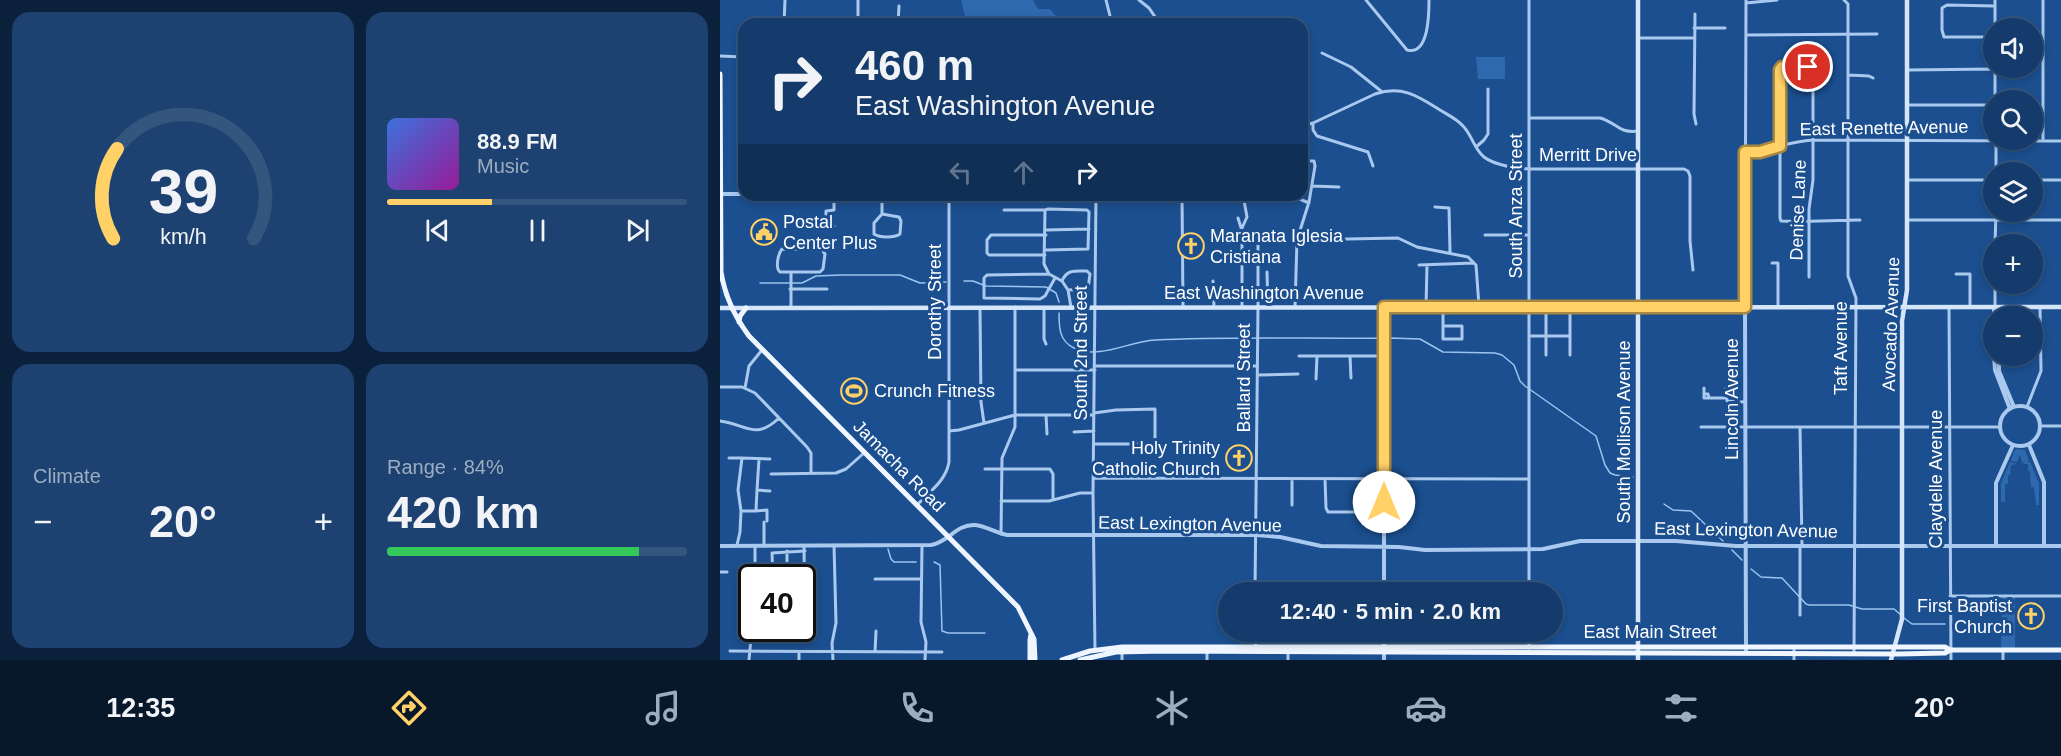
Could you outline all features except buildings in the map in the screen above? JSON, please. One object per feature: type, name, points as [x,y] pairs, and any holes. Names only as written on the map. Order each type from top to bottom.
[{"type":"main road","name":"South Mollison Avenue","points":[[1638,0],[1638,660]]},
{"type":"main road","name":"Avocado Avenue","points":[[1892,654],[1902,619],[1902,427],[1904,307],[1907,290],[1907,0]]},
{"type":"main road","name":"Jamacha Road","points":[[720,74],[721,272],[724,291],[731,308],[739,322],[763,350],[1018,607],[1035,639],[1035,660]]},
{"type":"main road","name":"East Washington Avenue","points":[[720,308],[1983,307]]},
{"type":"main road","name":"East Washington Avenue","points":[[2043,307],[2061,307]]},
{"type":"main road","points":[[739,322],[746,308]]},
{"type":"main road","name":"Jamacha Road","points":[[1030,660],[1031,634]]},
{"type":"main road","name":"East Main Street","points":[[1062,660],[1095,653],[1154,649],[1746,650],[1794,654],[1855,650],[1892,654],[1945,653],[1950,650],[2061,650]]},
{"type":"main road","name":"East Main Street","points":[[1080,660],[1095,653]]},
{"type":"street","points":[[785,0],[784,18],[827,18]]},
{"type":"street","points":[[858,0],[858,18]]},
{"type":"street","points":[[1106,0],[1110,18]]},
{"type":"street","points":[[1138,0],[1149,8],[1156,18]]},
{"type":"street","points":[[1366,0],[1407,50],[1412,51],[1417,49],[1428,30],[1429,0]]},
{"type":"street","name":"South Anza Street","points":[[1529,0],[1529,582]]},
{"type":"street","points":[[1746,2],[1777,0]]},
{"type":"street","name":"Taft Avenue","points":[[1845,0],[1848,4],[1848,276],[1855,295],[1856,307],[1855,650]]},
{"type":"street","points":[[1995,0],[1995,18]]},
{"type":"street","points":[[2043,0],[2043,90]]},
{"type":"street","name":"Lincoln Avenue","points":[[1746,2],[1746,650]]},
{"type":"street","points":[[1983,37],[1944,37],[1942,8],[1947,5],[1995,6]]},
{"type":"street","points":[[898,18],[899,6]]},
{"type":"street","points":[[1695,14],[1694,114],[1696,124]]},
{"type":"street","points":[[1694,28],[1725,28]]},
{"type":"street","points":[[1746,35],[1877,34]]},
{"type":"street","points":[[1638,38],[1694,38]]},
{"type":"street","points":[[1322,53],[1351,66],[1382,92]]},
{"type":"street","points":[[720,56],[738,57]]},
{"type":"street","name":"Denise Lane","points":[[1780,146],[1780,72],[1782,67],[1810,67],[1813,73],[1814,180],[1809,220],[1809,277]]},
{"type":"street","points":[[1907,70],[1983,68]]},
{"type":"street","points":[[1848,75],[1873,78]]},
{"type":"street","points":[[1476,147],[1485,140],[1488,134],[1488,89]]},
{"type":"street","name":"Merritt Drive","points":[[1308,124],[1382,92],[1402,91],[1417,96],[1463,126],[1482,155],[1494,162],[1516,168],[1684,168],[1690,176],[1690,241],[1693,270]]},
{"type":"street","points":[[1907,105],[1983,105]]},
{"type":"street","points":[[1529,118],[1600,118],[1609,121],[1623,131],[1638,131]]},
{"type":"street","points":[[1313,123],[1313,130],[1317,136],[1368,152],[1372,166]]},
{"type":"street","name":"East Renette Avenue","points":[[1745,152],[1760,152],[1796,141],[1814,140],[1983,140]]},
{"type":"street","name":"East Renette Avenue","points":[[2043,141],[2061,141]]},
{"type":"street","points":[[1780,146],[1781,221],[1860,220]]},
{"type":"street","points":[[1295,307],[1297,240],[1312,186],[1314,161],[1308,160]]},
{"type":"street","points":[[1907,180],[1983,180]]},
{"type":"street","points":[[2043,180],[2061,180]]},
{"type":"street","points":[[1312,186],[1339,187]]},
{"type":"street","points":[[721,194],[738,194]]},
{"type":"street","points":[[834,201],[834,210],[826,211],[826,226],[834,226]]},
{"type":"street","points":[[882,201],[882,214],[874,223],[874,234],[879,236],[900,234],[900,218],[882,214]]},
{"type":"street","name":"Dorothy Street","points":[[917,505],[942,480],[948,470],[949,201]]},
{"type":"street","name":"South 2nd Street","points":[[1095,653],[1093,493],[1096,201]]},
{"type":"street","points":[[1182,201],[1183,307]]},
{"type":"street","name":"Ballard Street","points":[[1242,307],[1242,230],[1247,216],[1244,201]]},
{"type":"street","points":[[1304,201],[1309,203]]},
{"type":"street","points":[[1435,207],[1449,208],[1450,252]]},
{"type":"street","points":[[1004,210],[1085,209],[1089,212],[1089,247],[1046,250]]},
{"type":"street","points":[[1045,210],[1044,264],[1048,274],[1062,281],[1068,291],[1071,307]]},
{"type":"street","points":[[1238,218],[1242,230]]},
{"type":"street","points":[[1907,220],[1983,220]]},
{"type":"street","points":[[2043,220],[2061,220]]},
{"type":"street","points":[[1046,230],[1089,229]]},
{"type":"street","points":[[1045,255],[989,255],[987,237],[991,235],[1046,235]]},
{"type":"street","points":[[1485,235],[1529,235]]},
{"type":"street","name":"Ballard Street","points":[[1255,582],[1258,237]]},
{"type":"street","points":[[1297,240],[1398,238],[1417,247],[1471,258],[1478,276],[1479,306]]},
{"type":"street","points":[[782,249],[825,251],[822,271],[791,273],[778,271],[779,252],[782,249]]},
{"type":"street","points":[[1419,265],[1474,263]]},
{"type":"street","points":[[1772,263],[1778,264],[1778,307]]},
{"type":"street","points":[[1426,307],[1427,265]]},
{"type":"street","points":[[1062,281],[1069,271],[1089,272],[1088,289],[1068,291]]},
{"type":"street","points":[[1267,272],[1268,307]]},
{"type":"street","points":[[790,307],[791,273]]},
{"type":"street","points":[[1048,274],[987,275],[984,278],[984,297],[987,299],[1040,299],[1045,296],[1054,278]]},
{"type":"street","points":[[1956,274],[1970,274],[1970,307]]},
{"type":"street","points":[[1213,281],[1214,307]]},
{"type":"street","points":[[791,285],[827,289]]},
{"type":"street","points":[[980,307],[981,402],[984,423]]},
{"type":"street","points":[[1001,534],[1001,469],[1004,452],[1015,427],[1015,307]]},
{"type":"street","points":[[1044,307],[1046,344]]},
{"type":"street","points":[[1384,307],[1384,582]]},
{"type":"street","points":[[1443,307],[1443,326],[1443,339],[1462,339],[1462,326],[1443,326]]},
{"type":"street","name":"Claydelle Avenue","points":[[1949,307],[1951,660]]},
{"type":"street","points":[[1546,314],[1546,355]]},
{"type":"street","points":[[1570,314],[1570,356]]},
{"type":"street","points":[[1529,336],[1570,336]]},
{"type":"street","points":[[745,388],[749,366],[763,350]]},
{"type":"street","points":[[1299,356],[1384,356]]},
{"type":"street","points":[[1316,379],[1317,356]]},
{"type":"street","points":[[1350,356],[1351,378]]},
{"type":"street","points":[[1015,370],[1257,366]]},
{"type":"street","points":[[1995,366],[2012,408]]},
{"type":"street","points":[[1999,366],[2012,408]]},
{"type":"street","points":[[2027,407],[2041,366]]},
{"type":"street","points":[[1257,375],[1298,375]]},
{"type":"street","points":[[720,387],[745,388],[755,393],[807,447],[811,453],[811,473]]},
{"type":"street","points":[[1704,388],[1704,399],[1726,398]]},
{"type":"street","points":[[1726,388],[1728,402],[1745,402]]},
{"type":"street","points":[[2027,407],[2037,415],[2040,426],[2037,437],[2029,445],[2018,447],[2004,439],[2000,427],[2003,416],[2012,408],[2027,407]]},
{"type":"street","points":[[949,431],[1015,416],[1155,410],[1155,444],[1094,444]]},
{"type":"street","points":[[1046,415],[1047,434]]},
{"type":"street","points":[[720,421],[756,431],[769,427],[779,418]]},
{"type":"street","points":[[2040,426],[2061,426]]},
{"type":"street","points":[[1800,427],[1800,615]]},
{"type":"street","points":[[1701,428],[2000,427]]},
{"type":"street","points":[[1074,432],[1094,431]]},
{"type":"street","points":[[1996,546],[1996,483],[2013,445]]},
{"type":"street","points":[[2029,445],[2043,482],[2044,546]]},
{"type":"street","points":[[771,474],[840,472],[865,452]]},
{"type":"street","points":[[729,458],[770,459]]},
{"type":"street","points":[[737,545],[740,532],[741,511],[738,490],[742,458]]},
{"type":"street","points":[[756,511],[759,459]]},
{"type":"street","points":[[986,469],[1051,470],[1053,500]]},
{"type":"street","points":[[1094,478],[1529,478]]},
{"type":"street","points":[[1325,478],[1326,508],[1330,513],[1384,512]]},
{"type":"street","points":[[1292,479],[1292,505]]},
{"type":"street","points":[[757,490],[770,491]]},
{"type":"street","points":[[1001,501],[1053,500],[1093,493]]},
{"type":"street","points":[[741,511],[767,510],[764,546]]},
{"type":"street","name":"East Lexington Avenue","points":[[720,546],[939,544],[960,527],[977,525],[1001,534],[1256,535],[1321,546],[1425,549],[1550,548],[1580,541],[1677,541],[1714,546],[2061,546]]},
{"type":"street","points":[[833,660],[832,643],[836,623],[834,545]]},
{"type":"street","points":[[922,545],[921,622],[926,642],[926,660]]},
{"type":"street","points":[[755,546],[755,564]]},
{"type":"street","points":[[804,546],[805,564]]},
{"type":"street","points":[[787,551],[787,564]]},
{"type":"street","points":[[772,564],[772,553],[805,551]]},
{"type":"street","points":[[720,572],[727,572]]},
{"type":"street","points":[[875,579],[921,579]]},
{"type":"street","points":[[1950,596],[2061,596]]},
{"type":"street","points":[[875,652],[876,631]]},
{"type":"street","points":[[749,660],[751,642]]},
{"type":"street","points":[[1256,642],[1256,649]]},
{"type":"street","points":[[1384,642],[1384,660]]},
{"type":"street","points":[[1529,642],[1529,650]]},
{"type":"street","points":[[1122,650],[1122,660]]},
{"type":"street","points":[[1207,650],[1207,660]]},
{"type":"street","points":[[1288,650],[1288,660]]},
{"type":"street","points":[[2003,650],[2003,660]]},
{"type":"street","points":[[730,651],[942,652]]},
{"type":"street","points":[[799,652],[799,660]]},
{"type":"shaded area","points":[[961,0],[1033,0],[1038,9],[1050,9],[1058,18],[1024,18],[966,18]]},
{"type":"shaded area","points":[[1476,57],[1505,57],[1505,79],[1478,79]]},
{"type":"shaded area","points":[[2017,449],[2025,450],[2029,461],[2026,462],[2030,462],[2039,483],[2039,505],[2036,505],[2034,487],[2031,487],[2028,464],[2022,464],[2025,462],[2022,462],[2020,455],[2017,462],[2011,461]]},
{"type":"shaded area","points":[[2010,462],[2017,464],[2011,465],[2008,484],[2005,484],[2005,502],[2001,502],[2001,483]]},
{"type":"shaded area","points":[[2002,596],[2015,596],[2015,649],[2001,649]]},
{"type":"waterway","points":[[760,283],[802,283],[816,276],[841,275],[900,275],[920,283],[946,282]]},
{"type":"waterway","points":[[964,281],[973,281],[986,286],[1046,287],[1056,293],[1059,302]]},
{"type":"waterway","points":[[1059,313],[1060,328],[1065,342],[1074,348],[1094,352],[1155,340],[1390,338],[1420,339],[1443,352],[1495,353],[1502,355],[1514,365],[1520,381],[1525,386],[1596,436],[1605,465],[1610,473],[1633,477]]},
{"type":"waterway","points":[[1664,504],[1673,510],[1691,511],[1723,541]]},
{"type":"waterway","points":[[888,549],[894,562],[916,562]]},
{"type":"waterway","points":[[1732,550],[1742,560]]},
{"type":"waterway","points":[[934,562],[940,565],[942,631],[985,633]]},
{"type":"waterway","points":[[1751,569],[1761,577],[1782,578],[1809,605],[1849,605],[1862,609],[1894,609],[1901,615]]},
{"type":"waterway","points":[[1904,618],[1912,624],[1945,624]]},
{"type":"place","name":"Postal Center Plus","points":[[764,232]]},
{"type":"place","name":"Maranata Iglesia Cristiana","points":[[1191,246]]},
{"type":"place","name":"Crunch Fitness","points":[[854,391]]},
{"type":"place","name":"Holy Trinity Catholic Church","points":[[1239,458]]},
{"type":"place","name":"First Baptist Church","points":[[2031,616]]},
{"type":"route","points":[[1384,502],[1384,307],[1745,307],[1745,152],[1760,152],[1780,146],[1780,70],[1782,67],[1808,67]]}]
